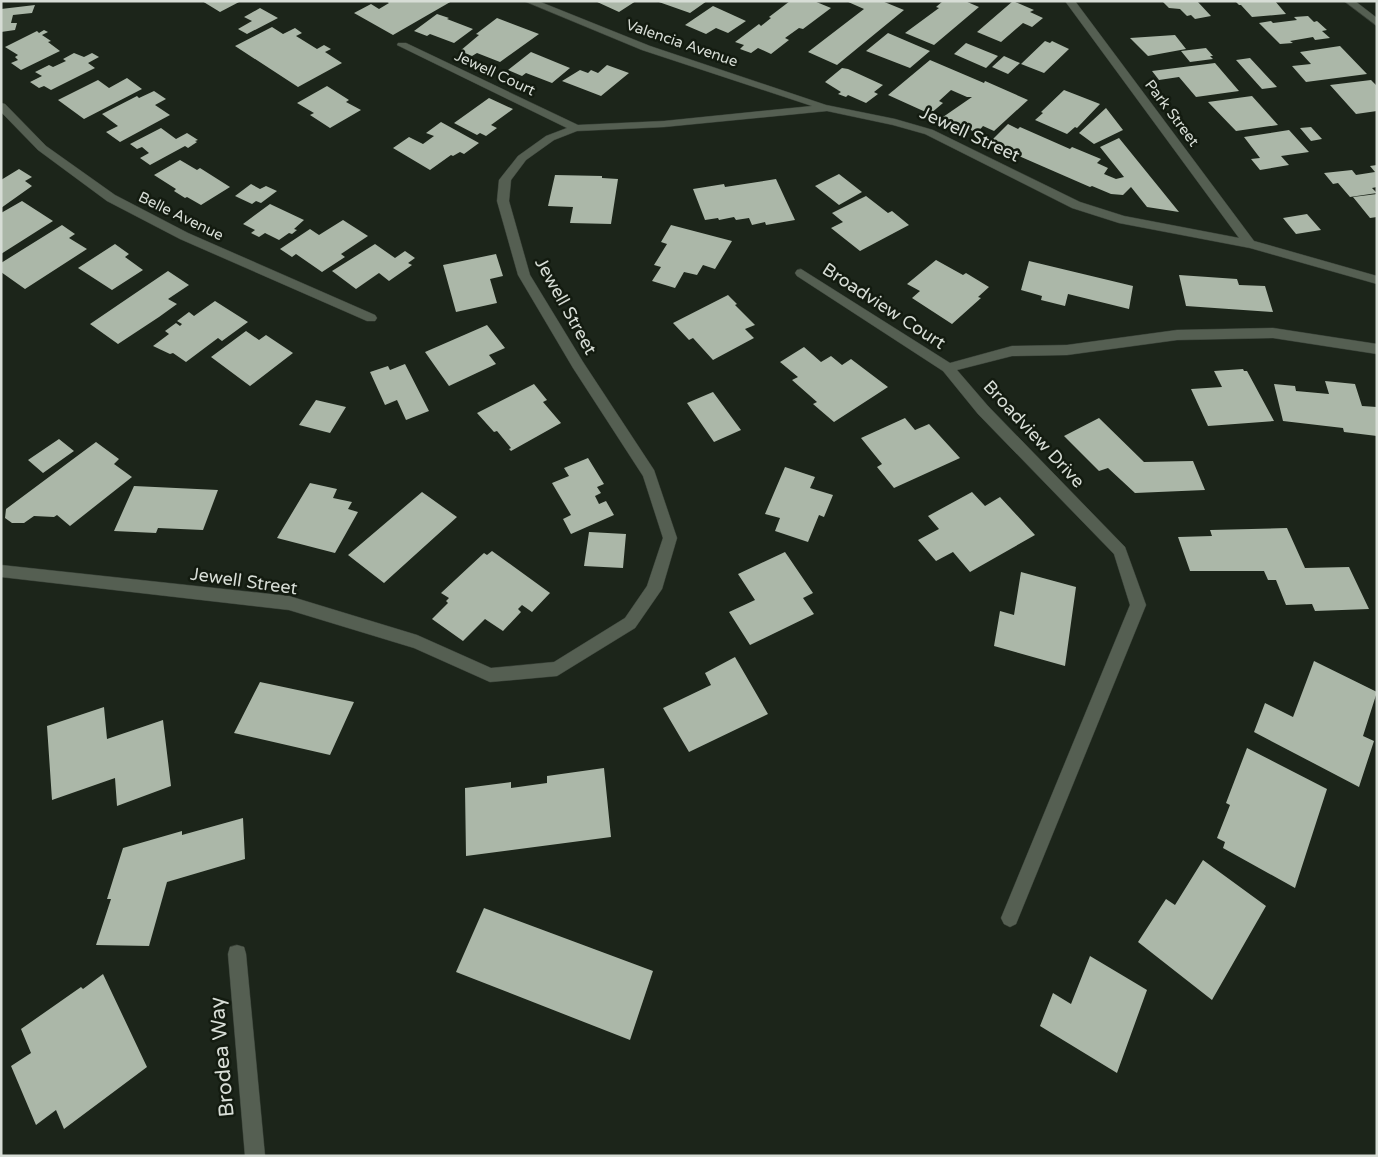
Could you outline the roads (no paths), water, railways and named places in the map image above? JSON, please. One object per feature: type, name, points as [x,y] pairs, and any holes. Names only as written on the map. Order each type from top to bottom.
[{"type":"street","name":"Valencia Avenue","points":[[529,1],[646,48],[827,108]]},
{"type":"street","name":"Park Street","points":[[1070,1],[1250,244]]},
{"type":"street","points":[[1348,1],[1377,24]]},
{"type":"street","name":"Jewell Court","points":[[402,45],[576,128]]},
{"type":"street","name":"Belle Avenue","points":[[1,106],[42,148],[110,198],[184,236],[371,318]]},
{"type":"street","name":"Jewell Street","points":[[1,571],[289,603],[417,642],[490,675],[557,669],[630,623],[654,589],[670,538],[649,474],[578,365],[524,275],[503,201],[505,180],[522,158],[550,138],[576,128],[664,124],[827,108],[895,122],[929,132],[1076,205],[1123,220],[1250,244],[1377,280]]},
{"type":"street","name":"Broadview Court","points":[[801,273],[948,368]]},
{"type":"street","name":"Broadview Drive","points":[[1010,918],[1138,605],[1120,551],[983,410],[948,368],[1012,351],[1067,350],[1178,335],[1273,333],[1377,349]]},
{"type":"street","name":"Brodea Way","points":[[237,954],[255,1156]]}]
